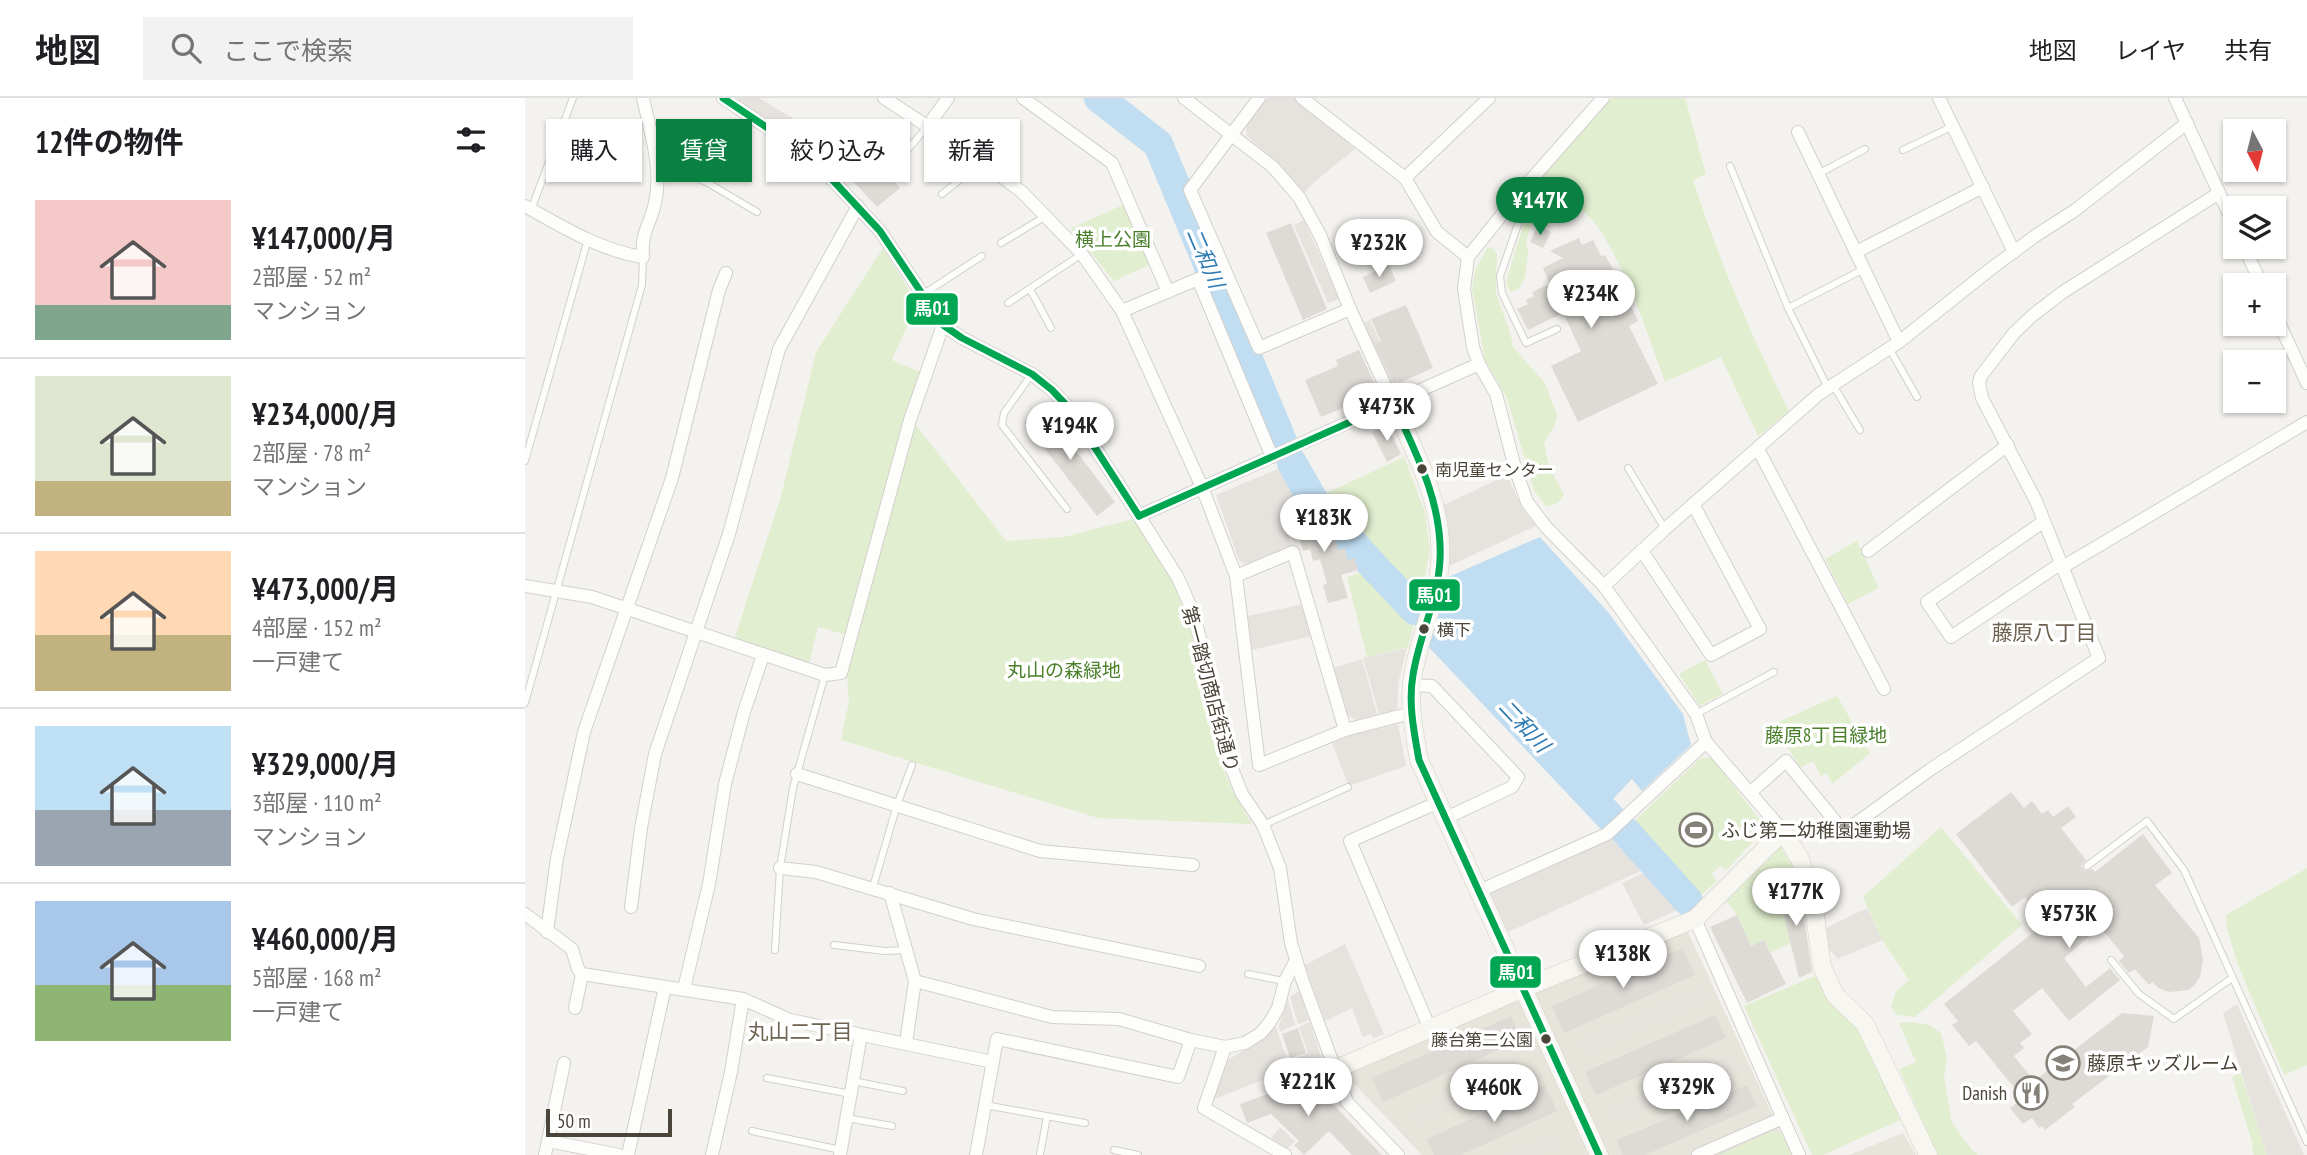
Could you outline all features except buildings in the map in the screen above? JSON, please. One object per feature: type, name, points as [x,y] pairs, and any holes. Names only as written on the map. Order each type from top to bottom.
[{"type":"street","points":[[527,210],[588,239],[643,257],[642,240],[656,196],[655,156],[643,98]]},
{"type":"street","name":"第一踏切商店街通り","points":[[724,98],[766,127]]},
{"type":"street","points":[[884,98],[924,125]]},
{"type":"street","points":[[933,119],[948,98]]},
{"type":"street","points":[[1023,98],[1112,163],[1168,292]]},
{"type":"street","points":[[1184,98],[1273,167],[1299,197],[1320,235],[1437,510],[1440,561],[1411,685],[1411,713],[1419,760],[1599,1155]]},
{"type":"street","points":[[1259,98],[1190,190],[1259,348],[1350,309]]},
{"type":"street","points":[[1302,98],[1405,178],[1437,232],[1468,257]]},
{"type":"street","points":[[1405,178],[1489,98]]},
{"type":"street","points":[[1603,98],[1521,191],[1468,257],[1464,289],[1473,347],[1496,394],[1517,476],[1527,502],[1546,527],[1604,586],[1696,714],[1706,742],[1783,831],[1800,859],[1813,901],[1822,967],[1835,996],[1865,1024],[1928,1155]]},
{"type":"street","points":[[1939,98],[2014,252]]},
{"type":"street","points":[[2175,98],[2223,202]]},
{"type":"street","points":[[1604,586],[1693,503],[1831,387],[1894,345],[2187,123]]},
{"type":"street","points":[[1798,132],[1864,269],[1894,345]]},
{"type":"street","name":"第一踏切商店街通り","points":[[835,182],[880,231],[943,325],[962,338],[1032,374],[1070,409],[1178,578],[1202,641],[1224,751],[1242,794],[1263,825],[1280,868],[1291,943],[1347,1102],[1398,1155]]},
{"type":"street","points":[[1008,182],[1082,254],[1122,311],[1202,487],[1236,576],[1259,765],[1345,730],[1411,713]]},
{"type":"street","points":[[1856,252],[1983,187]]},
{"type":"street","points":[[1751,792],[1786,761],[1844,832],[1931,769],[2099,658],[2036,501],[1982,398],[1979,383],[1981,376],[2014,332],[2033,314],[2219,193]]},
{"type":"street","points":[[631,907],[641,828],[655,754],[729,534],[779,349],[858,206]]},
{"type":"street","points":[[547,932],[557,858],[584,732],[672,478],[719,290],[726,273]]},
{"type":"street","points":[[1122,311],[1198,279],[1275,455]]},
{"type":"street","points":[[525,586],[592,597],[825,675],[841,673],[910,420],[943,325]]},
{"type":"street","points":[[2285,336],[2307,383]]},
{"type":"street","points":[[1139,516],[1479,364]]},
{"type":"street","points":[[2043,522],[1927,602],[1951,637],[2060,566],[2307,422]]},
{"type":"street","points":[[1868,551],[2008,445]]},
{"type":"street","points":[[1758,449],[1884,690]]},
{"type":"street","points":[[1642,551],[1711,655],[1760,629],[1693,503]]},
{"type":"street","points":[[1236,576],[1293,552],[1345,730]]},
{"type":"street","points":[[684,989],[709,884],[725,784],[763,654]]},
{"type":"street","points":[[1411,685],[1432,686],[1518,777],[1512,787],[1350,841],[1430,1029]]},
{"type":"street","points":[[1479,891],[1607,834],[1706,742]]},
{"type":"street","points":[[797,774],[1040,851],[1193,865]]},
{"type":"street","points":[[1336,1069],[1524,988],[1695,919],[1783,831]]},
{"type":"street","points":[[780,868],[816,872],[996,924],[1199,966]]},
{"type":"street","points":[[890,893],[915,981],[906,1043]]},
{"type":"street","points":[[525,914],[572,949],[582,975],[575,1008]]},
{"type":"street","points":[[1695,919],[1799,1155]]},
{"type":"street","points":[[915,981],[1052,1017],[1119,1018],[1191,1040],[1225,1047],[1245,1043],[1261,1033],[1278,1008],[1285,981],[1296,960]]},
{"type":"street","points":[[582,975],[743,999],[790,1020],[993,1062]]},
{"type":"street","points":[[628,1155],[665,987]]},
{"type":"street","points":[[712,1155],[731,1072],[743,999]]},
{"type":"street","points":[[840,1152],[861,1035]]},
{"type":"street","points":[[976,1155],[997,1038],[1178,1077],[1191,1040]]},
{"type":"street","points":[[1225,1047],[1204,1108],[1285,1155]]},
{"type":"street","points":[[545,1155],[563,1063]]},
{"type":"street","points":[[1698,1155],[1783,1118]]},
{"type":"street","points":[[548,1141],[619,1155]]},
{"type":"lane","points":[[527,210],[573,98]]},
{"type":"lane","points":[[1903,150],[1953,126]]},
{"type":"lane","points":[[910,147],[924,130]]},
{"type":"lane","points":[[1818,174],[1865,149]]},
{"type":"lane","points":[[655,156],[757,212]]},
{"type":"lane","points":[[1730,166],[1788,308],[1831,387],[1860,430]]},
{"type":"lane","points":[[942,194],[957,182]]},
{"type":"lane","points":[[1521,191],[1526,201],[1500,276],[1502,293],[1526,343],[1557,329]]},
{"type":"lane","points":[[1001,243],[1045,216]]},
{"type":"lane","points":[[525,461],[588,239]]},
{"type":"lane","points":[[1008,303],[1082,254]]},
{"type":"lane","points":[[922,295],[982,256]]},
{"type":"lane","points":[[525,703],[642,285],[643,257]]},
{"type":"lane","points":[[1788,308],[1864,269]]},
{"type":"lane","points":[[1030,289],[1051,328]]},
{"type":"lane","points":[[1894,345],[1917,397]]},
{"type":"lane","points":[[1032,374],[1004,413],[1002,425],[1067,509]]},
{"type":"lane","points":[[1628,468],[1665,529]]},
{"type":"lane","points":[[1696,714],[1774,672]]},
{"type":"lane","points":[[775,950],[780,868],[797,774],[825,675]]},
{"type":"lane","points":[[873,887],[897,805],[912,765]]},
{"type":"lane","points":[[1263,825],[1348,787]]},
{"type":"lane","points":[[2087,866],[2147,821],[2184,870],[2307,1142]]},
{"type":"lane","points":[[834,945],[885,951],[906,950]]},
{"type":"lane","points":[[2111,960],[2139,995],[2174,1019],[2232,978]]},
{"type":"lane","points":[[1248,974],[1285,981]]},
{"type":"lane","points":[[767,1078],[903,1091]]},
{"type":"lane","points":[[985,1105],[1085,1123]]},
{"type":"lane","points":[[1040,1155],[1047,1116]]},
{"type":"lane","points":[[846,1118],[892,1126]]},
{"type":"lane","points":[[752,1131],[840,1152]]},
{"type":"lane","points":[[1114,1150],[1138,1155]]},
{"type":"shaded area","points":[[738,98],[759,98],[794,119],[766,121],[739,104]]},
{"type":"shaded area","points":[[1267,98],[1295,98],[1355,149],[1303,194],[1274,159],[1247,136],[1246,125]]},
{"type":"shaded area","points":[[1304,220],[1339,299],[1328,303],[1294,225]]},
{"type":"shaded area","points":[[1370,320],[1381,344],[1417,329],[1423,344],[1388,360],[1398,383],[1391,386],[1363,323]]},
{"type":"shaded area","points":[[1285,466],[1304,500],[1280,514],[1292,546],[1247,566],[1239,560],[1216,495]]},
{"type":"shaded area","points":[[1507,475],[1522,508],[1536,526],[1449,566],[1442,506]]},
{"type":"shaded area","points":[[1304,604],[1312,636],[1252,650],[1248,616]]},
{"type":"shaded area","points":[[1407,648],[1399,680],[1397,709],[1379,714],[1363,658]]},
{"type":"shaded area","points":[[1362,659],[1377,714],[1356,720],[1345,710],[1333,668]]},
{"type":"shaded area","points":[[1398,724],[1406,766],[1349,786],[1332,743]]},
{"type":"shaded area","points":[[1616,836],[1647,868],[1506,933],[1488,895]]},
{"type":"shaded area","points":[[1648,871],[1680,909],[1644,925],[1622,883]]},
{"type":"shaded area","points":[[1867,908],[1882,940],[1838,959],[1828,948],[1826,928]]},
{"type":"shaded area","points":[[1686,928],[1791,1155],[1422,1155],[1344,1073]]},
{"type":"shaded area","points":[[1345,944],[1384,1034],[1373,1038],[1371,1034],[1363,1037],[1352,1008],[1325,1021],[1305,965]]},
{"type":"shaded area","points":[[1703,987],[1709,1000],[1585,1054],[1580,1041]]},
{"type":"shaded area","points":[[1299,991],[1309,1020],[1298,1024],[1290,997]]},
{"type":"shaded area","points":[[1288,999],[1295,1025],[1280,1032],[1279,1025]]},
{"type":"shaded area","points":[[2237,1004],[2304,1155],[2267,1155],[2223,1013]]},
{"type":"shaded area","points":[[1310,1022],[1321,1057],[1301,1065],[1298,1058],[1308,1053],[1299,1027]]},
{"type":"shaded area","points":[[1276,1027],[1290,1069],[1212,1100],[1226,1061]]},
{"type":"shaded area","points":[[1733,1056],[1739,1070],[1616,1122],[1610,1108]]},
{"type":"shaded area","points":[[1522,1064],[1527,1076],[1416,1125],[1410,1112]]},
{"type":"shaded area","points":[[1326,1069],[1336,1095],[1326,1099],[1316,1073]]},
{"type":"shaded area","points":[[1280,1127],[1295,1141],[1287,1149],[1271,1138]]},
{"type":"shaded area","points":[[1903,1133],[1916,1155],[1849,1155]]},
{"type":"shaded area","points":[[1554,1134],[1560,1147],[1541,1155],[1504,1155]]},
{"type":"green space","points":[[1611,98],[1685,98],[1706,174],[1693,180],[1737,297],[1789,411],[1758,436],[1721,357],[1665,382],[1636,302],[1608,244],[1590,217],[1560,194],[1550,220],[1533,218],[1526,241],[1528,253],[1525,277],[1519,289],[1510,292],[1506,282],[1536,183]]},
{"type":"green space","name":"横上公園","points":[[1125,204],[1151,264],[1114,281],[1071,228]]},
{"type":"green space","name":"丸山の森緑地","points":[[883,248],[917,303],[892,360],[920,372],[906,412],[1006,541],[1064,537],[1133,519],[1183,603],[1197,649],[1217,752],[1232,789],[1252,824],[1098,818],[841,740],[849,701],[847,677],[858,638],[818,627],[809,664],[734,640],[781,496],[816,352]]},
{"type":"green space","points":[[1487,248],[1492,248],[1497,254],[1496,294],[1513,347],[1545,383],[1557,415],[1554,427],[1544,443],[1549,467],[1564,495],[1558,503],[1546,507],[1534,490],[1507,398],[1485,359],[1472,289],[1475,271]]},
{"type":"green space","points":[[1404,457],[1425,512],[1430,550],[1419,605],[1316,498]]},
{"type":"green space","points":[[1857,541],[1879,588],[1848,604],[1825,559]]},
{"type":"green space","points":[[1369,570],[1415,620],[1408,647],[1367,657],[1347,577]]},
{"type":"green space","points":[[1705,660],[1723,694],[1700,706],[1679,674]]},
{"type":"green space","name":"藤原8丁目緑地","points":[[1837,696],[1870,753],[1832,784],[1827,773],[1821,776],[1813,761],[1800,768],[1774,724]]},
{"type":"green space","name":"ふじ第二幼稚園運動場","points":[[1701,758],[1712,758],[1763,824],[1763,831],[1726,870],[1720,866],[1712,874],[1717,881],[1695,900],[1627,828]]},
{"type":"green space","points":[[1941,827],[2022,925],[1915,1017],[1897,1015],[1891,1007],[1896,992],[1909,980],[1882,940],[1863,897]]},
{"type":"green space","points":[[1780,846],[1798,875],[1785,885],[1779,897],[1791,943],[1771,952],[1764,940],[1751,946],[1737,915],[1726,901]]},
{"type":"green space","points":[[2307,868],[2307,1065],[2284,1075],[2237,962],[2227,929],[2226,915]]},
{"type":"green space","points":[[1815,976],[1831,1004],[1861,1030],[1900,1120],[1823,1155],[1812,1155],[1744,1006]]},
{"type":"green space","points":[[1899,1023],[1929,1025],[1941,1033],[1947,1058],[1944,1078],[1952,1123],[1978,1155],[1938,1155],[1899,1069],[1916,1062]]},
{"type":"green space","points":[[2241,1074],[2267,1155],[2253,1155],[2252,1142],[2232,1077]]},
{"type":"green space","points":[[1773,1131],[1782,1134],[1791,1155],[1719,1155]]},
{"type":"water","points":[[1540,537],[1608,612],[1683,714],[1691,745],[1642,791],[1632,779],[1610,802],[1436,622],[1448,577]]},
{"type":"waterway","name":"二和川","points":[[1099,98],[1158,144],[1282,441]]},
{"type":"waterway","name":"二和川","points":[[1292,463],[1313,500],[1378,571]]},
{"type":"waterway","name":"二和川","points":[[1384,577],[1415,610]]},
{"type":"waterway","name":"二和川","points":[[1438,635],[1610,817]]},
{"type":"waterway","name":"二和川","points":[[1626,832],[1688,901]]},
{"type":"transit line","name":"馬01","points":[[723,98],[796,147],[827,174],[880,231],[943,325],[962,338],[1032,374],[1052,390],[1070,409],[1139,516]]},
{"type":"transit line","name":"馬01","points":[[1393,403],[1433,499],[1440,539],[1439,575],[1416,661],[1411,696],[1419,760],[1599,1155]]},
{"type":"transit line","name":"馬01","points":[[1139,516],[1393,403]]},
{"type":"place","name":"南児童センター","points":[[1422,469]]},
{"type":"place","name":"横下","points":[[1424,629]]},
{"type":"place","name":"ふじ第二幼稚園運動場","points":[[1696,830]]},
{"type":"place","name":"藤台第二公園","points":[[1546,1039]]},
{"type":"place","name":"藤原キッズルーム","points":[[2063,1063]]},
{"type":"place","name":"Danish","points":[[2031,1093]]},
{"type":"district","name":"藤原八丁目","points":[[2044,633]]},
{"type":"district","name":"丸山二丁目","points":[[800,1032]]}]
